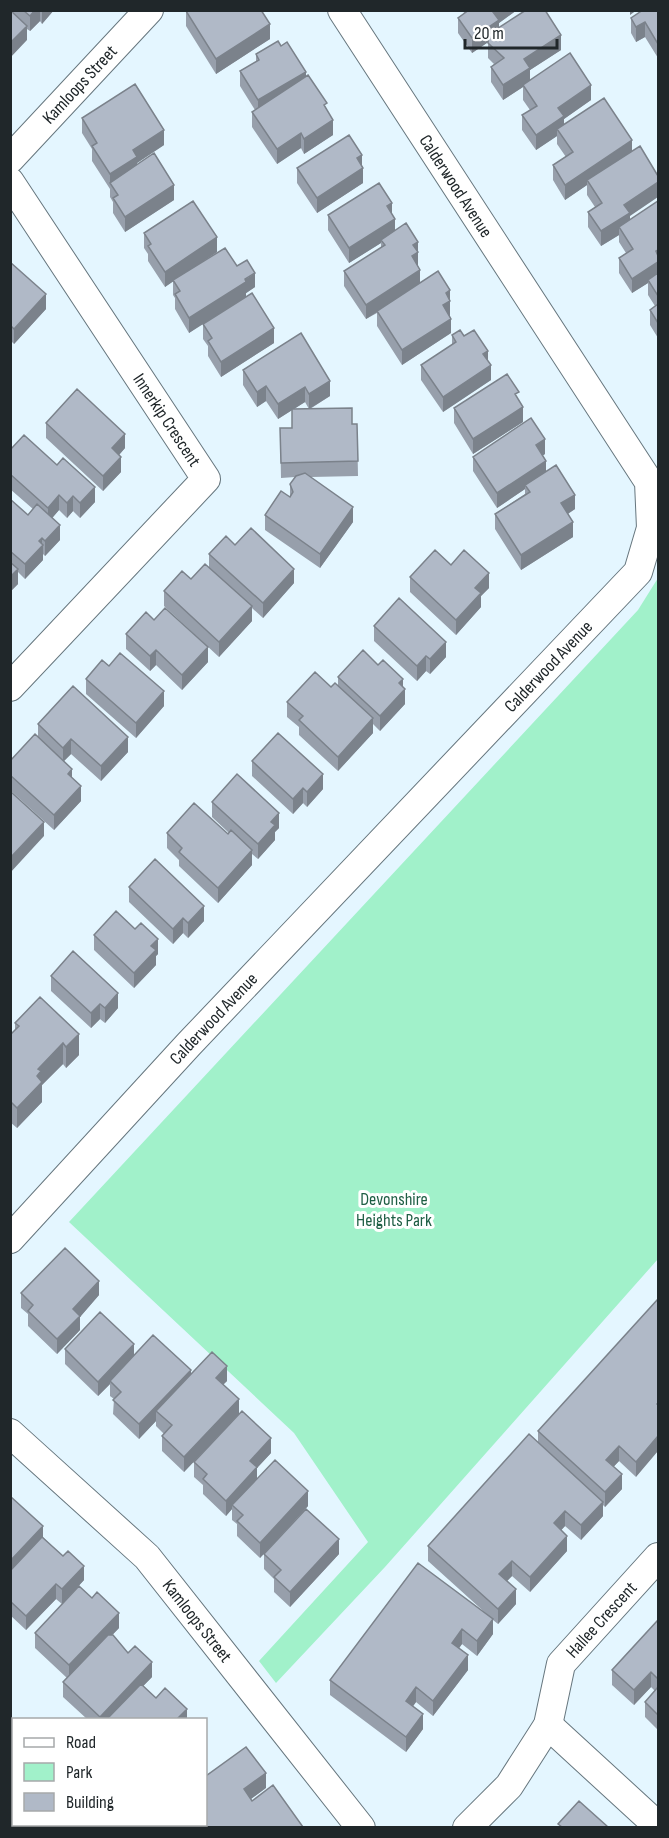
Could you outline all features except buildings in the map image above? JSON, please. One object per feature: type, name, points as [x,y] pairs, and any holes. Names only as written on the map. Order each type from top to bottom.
[{"type":"street","name":"Kamloops Street","points":[[10,159],[149,10]]},
{"type":"street","name":"Calderwood Avenue","points":[[10,1239],[189,1044],[638,572],[651,528],[649,482],[342,10]]},
{"type":"street","name":"Innerkip Crescent","points":[[10,182],[206,479],[10,687]]},
{"type":"street","name":"Kamloops Street","points":[[10,1433],[147,1557],[362,1827]]},
{"type":"street","name":"Hallee Crescent","points":[[467,1827],[508,1786],[548,1725],[561,1664],[658,1557]]},
{"type":"street","points":[[548,1725],[658,1826]]},
{"type":"green space","name":"Devonshire Heights Park","points":[[658,578],[658,1259],[385,1567],[276,1683],[259,1661],[368,1542],[294,1433],[69,1222],[638,610]]}]
